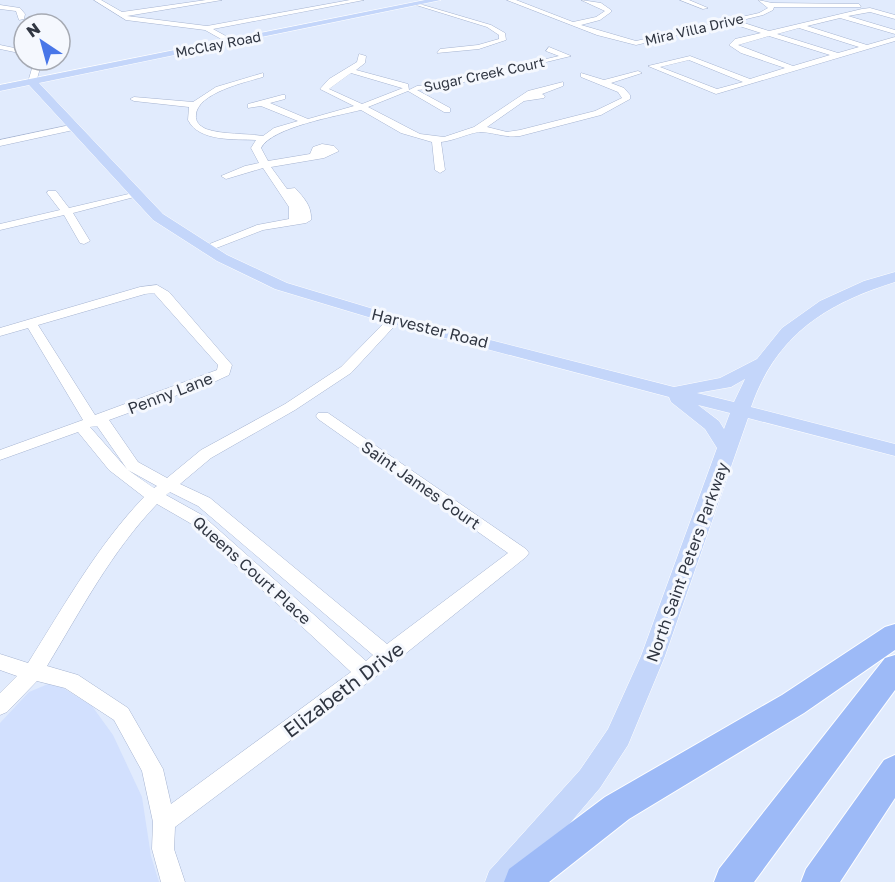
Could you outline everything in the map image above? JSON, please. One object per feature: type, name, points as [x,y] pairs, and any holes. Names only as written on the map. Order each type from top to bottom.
[{"type":"highway","points":[[522,882],[617,808],[793,704],[895,635]]},
{"type":"highway","points":[[732,882],[895,667]]},
{"type":"highway","points":[[819,882],[895,770]]},
{"type":"main road","name":"McClay Road","points":[[0,88],[437,0]]},
{"type":"main road","name":"Harvester Road","points":[[32,82],[158,217],[206,249],[281,286],[394,320],[895,450]]},
{"type":"main road","name":"North Saint Peters Parkway","points":[[500,882],[590,779],[618,737],[653,656],[760,363],[787,330],[818,308],[853,290],[895,278]]},
{"type":"main road","points":[[669,391],[724,383],[760,363]]},
{"type":"main road","points":[[669,391],[703,416],[728,449]]},
{"type":"street","points":[[97,0],[118,15],[137,21],[130,25],[140,27],[150,22],[207,28],[361,0]]},
{"type":"street","points":[[118,15],[219,0]]},
{"type":"street","points":[[323,0],[334,5]]},
{"type":"street","points":[[513,1],[524,0]]},
{"type":"street","points":[[513,1],[573,24],[611,14],[605,8],[584,0]]},
{"type":"street","points":[[683,0],[705,8]]},
{"type":"street","name":"Mira Villa Drive","points":[[573,24],[636,44],[761,14],[771,9],[771,5],[761,0]]},
{"type":"street","points":[[771,5],[840,3],[895,8]]},
{"type":"street","points":[[840,3],[854,13]]},
{"type":"street","points":[[418,4],[489,26],[502,32],[506,38],[493,45],[440,51]]},
{"type":"street","points":[[0,7],[18,9],[20,12]]},
{"type":"street","points":[[792,68],[733,45],[738,41],[870,10],[895,17]]},
{"type":"street","points":[[840,16],[895,32]]},
{"type":"street","points":[[730,21],[837,55]]},
{"type":"street","points":[[812,23],[880,44]]},
{"type":"street","points":[[799,26],[867,47]]},
{"type":"street","points":[[207,28],[230,42]]},
{"type":"street","points":[[754,80],[685,58],[652,66],[716,92],[895,39]]},
{"type":"street","points":[[738,41],[805,64]]},
{"type":"street","name":"Sugar Creek Court","points":[[410,89],[439,86],[567,57],[549,50]]},
{"type":"street","points":[[362,56],[361,63],[324,89],[418,138],[436,140],[459,136],[479,128],[517,100],[560,84]]},
{"type":"street","points":[[349,70],[410,89],[447,110]]},
{"type":"street","points":[[32,82],[35,72]]},
{"type":"street","points":[[603,83],[638,73]]},
{"type":"street","points":[[134,99],[193,105],[209,93],[260,75]]},
{"type":"street","points":[[584,75],[603,83],[628,88]]},
{"type":"street","points":[[479,128],[507,135],[598,112],[626,99],[628,88],[623,77]]},
{"type":"street","points":[[206,249],[261,227],[294,220],[306,220],[308,211],[305,204],[284,182],[276,178],[256,148],[262,138],[280,128],[361,107],[410,89]]},
{"type":"street","points":[[251,106],[282,97]]},
{"type":"street","points":[[262,103],[305,121]]},
{"type":"street","points":[[193,105],[191,119],[200,129],[262,138]]},
{"type":"street","points":[[0,143],[75,127]]},
{"type":"street","points":[[507,135],[516,142]]},
{"type":"street","points":[[436,140],[440,170]]},
{"type":"street","points":[[226,176],[265,164],[318,154]]},
{"type":"street","points":[[276,178],[276,183],[294,207],[294,220]]},
{"type":"street","points":[[51,194],[68,212],[84,241]]},
{"type":"street","points":[[0,227],[137,195]]},
{"type":"street","name":"Penny Lane","points":[[0,332],[144,290],[157,289],[165,295],[225,365],[224,372],[92,423],[0,455]]},
{"type":"street","points":[[0,706],[33,673],[104,556],[127,525],[162,489],[206,454],[290,407],[346,370],[394,320]]},
{"type":"street","points":[[31,323],[92,423]]},
{"type":"street","name":"Saint James Court","points":[[323,416],[520,553]]},
{"type":"street","name":"Queens Court Place","points":[[92,423],[105,459],[117,471],[162,489],[204,502],[388,656]]},
{"type":"street","name":"Queens Court Place","points":[[162,489],[365,672]]},
{"type":"street","name":"Elizabeth Drive","points":[[164,822],[388,656],[520,553]]},
{"type":"street","points":[[0,662],[33,673],[71,681],[121,714],[152,770],[164,822],[163,849],[173,882]]},
{"type":"shaded area","points":[[48,684],[60,686],[92,706],[113,735],[142,797],[151,856],[159,882],[0,882],[0,723],[29,692]]}]
